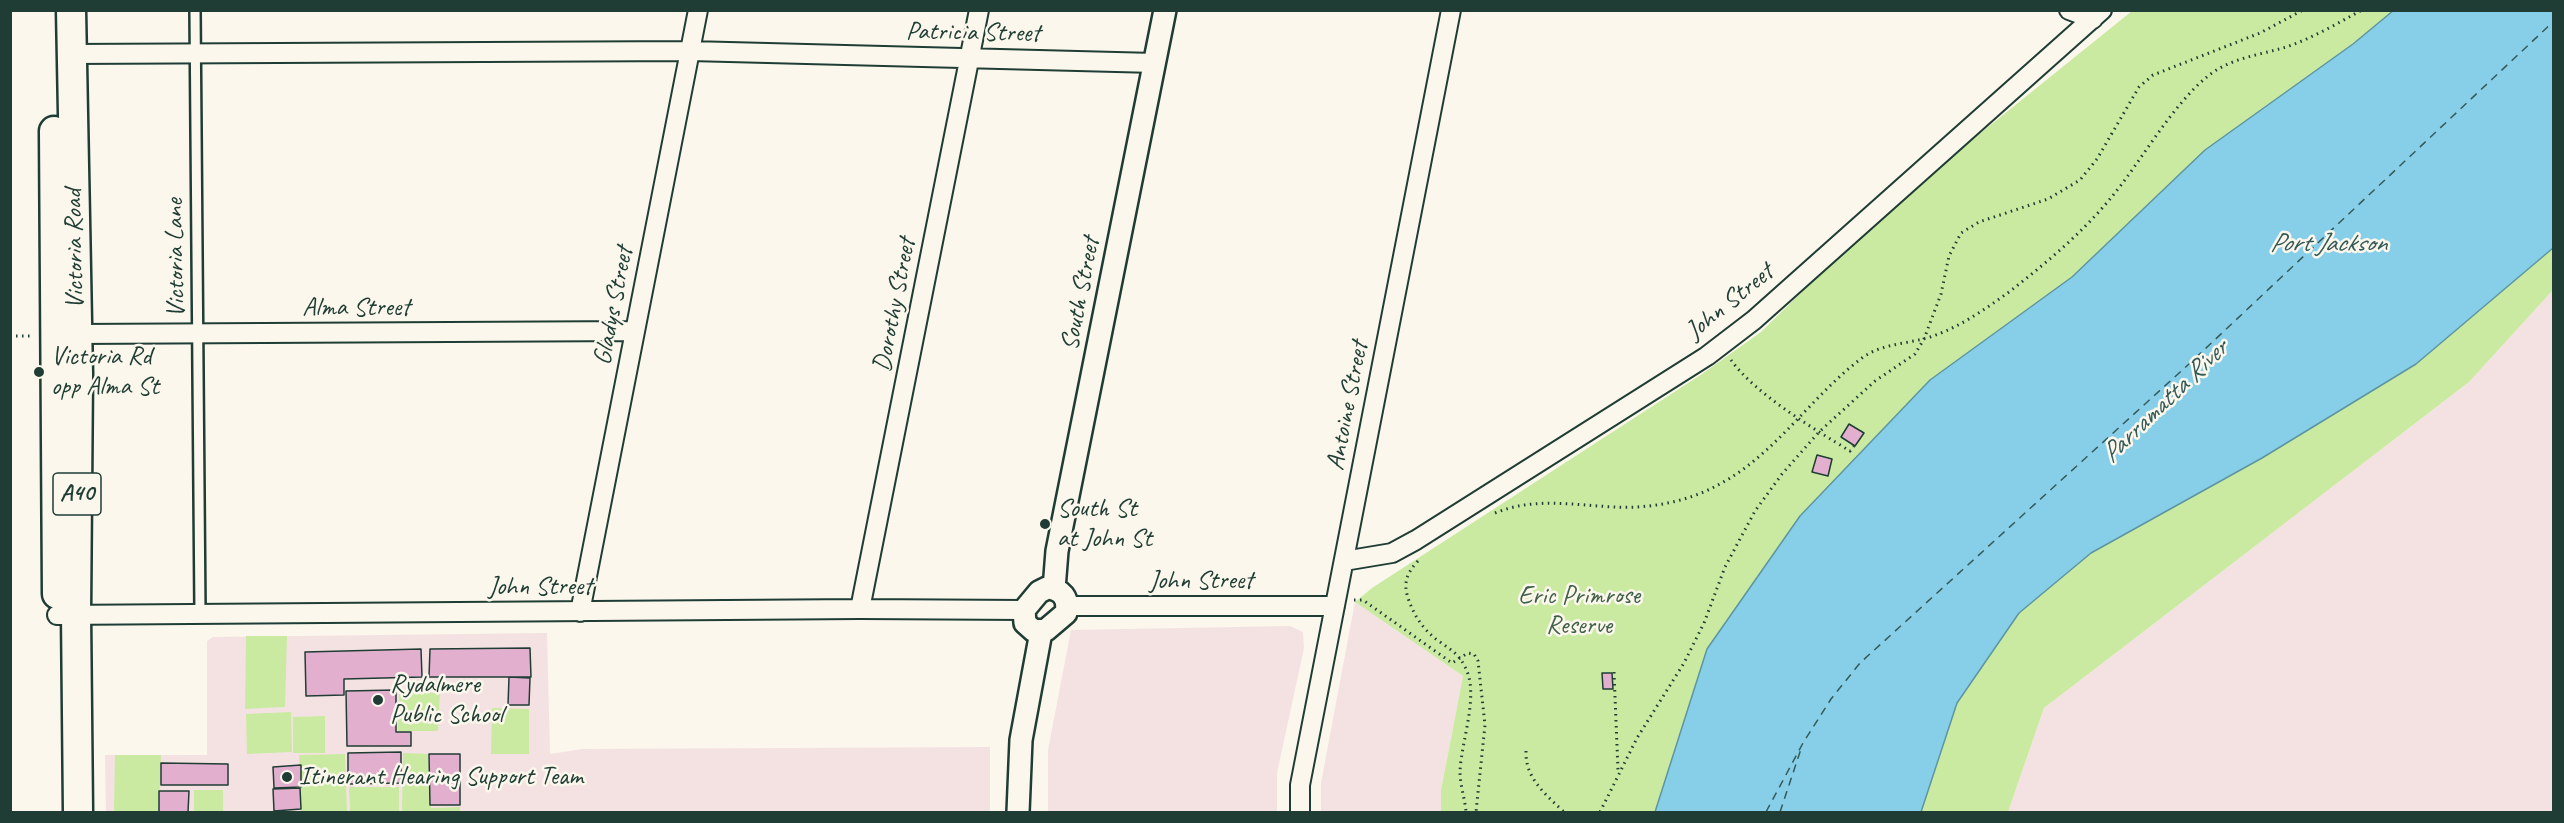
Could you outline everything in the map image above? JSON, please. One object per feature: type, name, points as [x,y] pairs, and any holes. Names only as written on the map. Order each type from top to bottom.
[{"type":"highway","name":"Victoria Road","points":[[53,10],[66,615],[78,813]]},
{"type":"highway","name":"Victoria Road","points":[[58,813],[77,334],[71,10]]},
{"type":"street","name":"Gladys Street","points":[[580,612],[698,10]]},
{"type":"street","name":"Dorothy Street","points":[[860,609],[979,10]]},
{"type":"street","name":"South Street","points":[[1054,589],[1057,551],[1165,10]]},
{"type":"street","name":"Antoine Street","points":[[1300,813],[1300,785],[1342,607],[1344,561],[1451,10]]},
{"type":"street","points":[[2070,10],[2098,15]]},
{"type":"street","name":"John Street","points":[[1344,561],[1392,553],[1416,540],[1721,346],[2098,15]]},
{"type":"street","name":"Patricia Street","points":[[71,54],[690,51],[1155,63]]},
{"type":"street","name":"Alma Street","points":[[77,334],[635,331]]},
{"type":"street","points":[[1018,813],[1021,740],[1041,632],[1062,618],[1067,606],[1064,595],[1054,589],[1047,588],[1039,592],[1024,610],[1023,618],[1027,627],[1041,632]]},
{"type":"street","name":"John Street","points":[[1067,606],[1342,607]]},
{"type":"street","name":"John Street","points":[[66,615],[860,609],[1024,610]]},
{"type":"lane","name":"Victoria Lane","points":[[195,10],[200,614]]},
{"type":"path","points":[[1600,813],[1618,772],[1684,663],[1704,623],[1725,567],[1755,512],[1782,474],[1819,432],[1875,381],[1915,354],[1924,339],[1941,294],[1949,256],[1961,233],[1979,222],[2048,199],[2080,180],[2097,159],[2139,87],[2153,75],[2260,33],[2303,10]]},
{"type":"path","points":[[1487,518],[1510,508],[1529,504],[1555,502],[1630,508],[1662,504],[1717,486],[1772,446],[1864,356],[1888,346],[1924,339],[1957,327],[2007,293],[2076,235],[2108,201],[2180,105],[2207,76],[2225,64],[2288,46],[2362,10]]},
{"type":"path","points":[[1721,346],[1740,373],[1799,419],[1850,451],[1854,446]]},
{"type":"path","points":[[1419,560],[1407,572],[1405,589],[1412,608],[1421,625],[1438,641],[1455,651],[1469,675],[1471,693],[1460,774],[1466,813]]},
{"type":"path","points":[[1342,607],[1353,601],[1363,600],[1452,663],[1468,653],[1474,654],[1478,661],[1485,706],[1476,813]]},
{"type":"path","points":[[1614,672],[1618,772]]},
{"type":"path","points":[[1526,751],[1528,773],[1564,813]]},
{"type":"shaded area","points":[[2553,290],[2553,812],[2008,812],[2044,708],[2469,382]]},
{"type":"shaded area","points":[[1355,602],[1463,676],[1441,790],[1441,812],[1321,812],[1321,783]]},
{"type":"shaded area","points":[[1290,626],[1303,632],[1304,648],[1277,773],[1277,812],[1048,812],[1048,750],[1071,630]]},
{"type":"shaded area","name":"Rydalmere Public School","points":[[547,633],[550,754],[582,749],[990,747],[990,812],[106,812],[105,755],[207,755],[207,641],[213,637]]},
{"type":"green space","name":"Eric Primrose Reserve","points":[[2132,11],[2394,11],[2353,44],[2205,150],[2072,277],[1930,380],[1800,516],[1707,649],[1655,812],[1441,812],[1441,790],[1463,676],[1355,602],[1372,588],[1702,374],[1761,332],[1885,210]]},
{"type":"green space","points":[[2553,248],[2553,290],[2469,382],[2044,708],[2008,812],[1921,812],[1957,703],[2019,613],[2091,553],[2416,364]]},
{"type":"green space","points":[[246,636],[287,636],[285,707],[245,709]]},
{"type":"green space","points":[[399,692],[440,693],[438,731],[398,731]]},
{"type":"green space","points":[[492,708],[529,709],[529,754],[491,754]]},
{"type":"green space","points":[[291,712],[292,752],[247,754],[246,714]]},
{"type":"green space","points":[[325,716],[325,753],[293,753],[293,717]]},
{"type":"green space","points":[[403,753],[428,754],[431,808],[460,807],[460,812],[402,812]]},
{"type":"green space","points":[[345,754],[347,812],[301,812],[299,755]]},
{"type":"green space","points":[[115,755],[161,755],[159,812],[114,812]]},
{"type":"green space","points":[[349,787],[399,787],[399,812],[350,812]]},
{"type":"green space","points":[[194,790],[223,790],[223,812],[194,812]]},
{"type":"water","name":"Port Jackson","points":[[2394,10],[2553,11],[2553,248],[2416,364],[2262,458],[2091,553],[2019,613],[1957,703],[1921,812],[1655,812],[1707,649],[1800,516],[1930,380],[2072,277],[2205,150],[2353,44]]},
{"type":"building","points":[[1849,424],[1864,433],[1855,446],[1841,437]]},
{"type":"building","points":[[1817,455],[1832,459],[1828,476],[1812,472]]},
{"type":"building","points":[[530,648],[531,677],[429,677],[430,649]]},
{"type":"building","points":[[421,649],[422,677],[344,679],[344,695],[306,696],[305,652]]},
{"type":"building","points":[[1602,673],[1612,673],[1613,689],[1603,689]]},
{"type":"building","points":[[509,677],[530,678],[529,705],[508,705]]},
{"type":"building","points":[[396,690],[396,732],[411,732],[411,746],[347,746],[346,691]]},
{"type":"building","points":[[401,752],[401,783],[348,784],[348,753]]},
{"type":"building","points":[[429,754],[460,754],[460,805],[430,805]]},
{"type":"building","points":[[161,763],[228,764],[228,785],[161,785]]},
{"type":"building","name":"Itinerant Hearing Support Team","points":[[301,765],[301,787],[274,788],[273,767]]},
{"type":"building","points":[[300,788],[301,809],[274,811],[273,789]]},
{"type":"building","points":[[159,791],[189,791],[188,812],[159,812]]},
{"type":"ferry route","points":[[1766,812],[1803,743],[1831,699],[1860,663],[2189,364],[2554,21]]},
{"type":"ferry route","points":[[1780,812],[1801,749]]},
{"type":"place","name":"Victoria Rd opp Alma St","points":[[39,372]]},
{"type":"place","name":"South St at John St","points":[[1045,524]]},
{"type":"place","name":"Rydalmere Public School","points":[[378,700]]},
{"type":"place","name":"Itinerant Hearing Support Team","points":[[287,777]]},
{"type":"water label","name":"Parramatta River","points":[[2165,402]]}]
